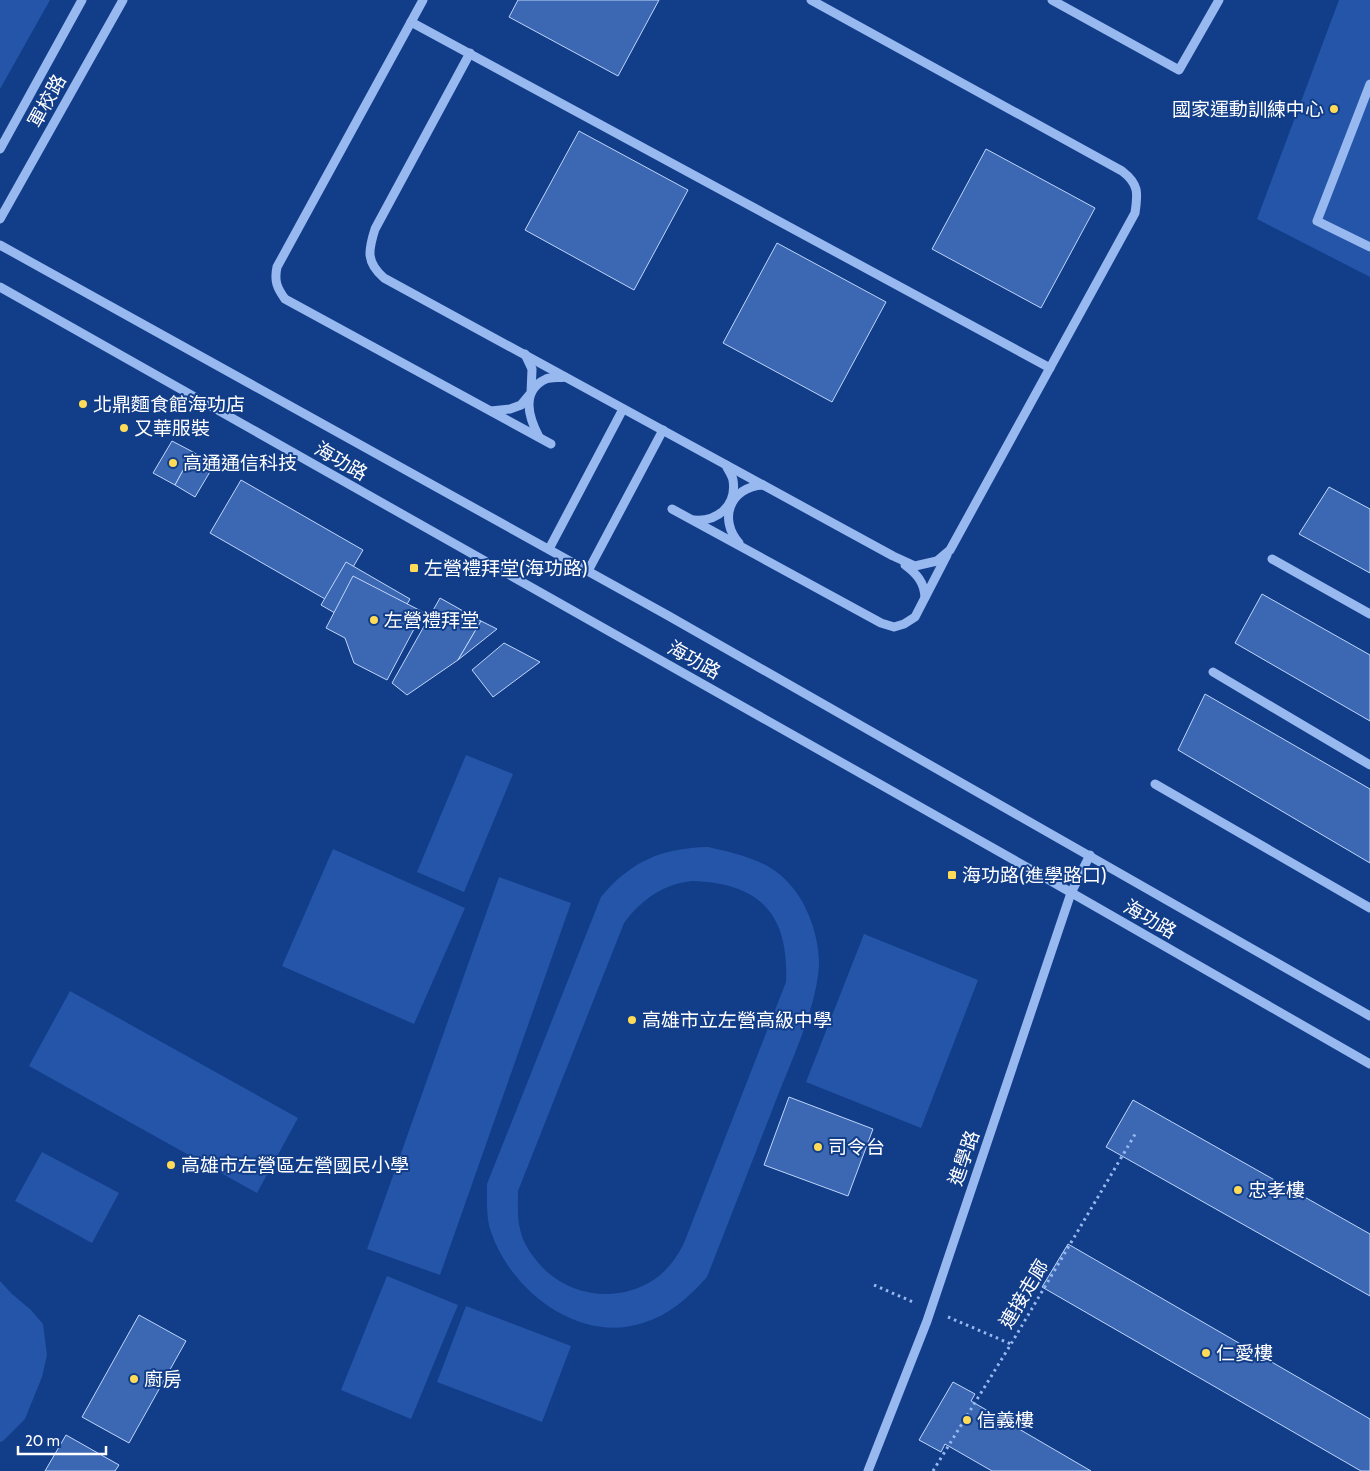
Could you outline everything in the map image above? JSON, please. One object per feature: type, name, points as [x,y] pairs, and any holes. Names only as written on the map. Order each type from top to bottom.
[{"type":"street","name":"軍校路","points":[[0,149],[82,0]]},
{"type":"street","name":"軍校路","points":[[0,219],[123,0]]},
{"type":"street","points":[[423,0],[277,267],[275,278],[278,289],[285,299],[550,444]]},
{"type":"street","points":[[672,509],[881,623],[894,627],[904,624],[915,617],[1135,213],[1138,198],[1132,179],[1122,171],[812,0]]},
{"type":"street","points":[[1052,0],[1179,70],[1219,0]]},
{"type":"street","points":[[411,22],[1050,368]]},
{"type":"street","points":[[470,53],[375,229],[370,244],[370,257],[374,269],[384,278],[893,556],[915,566],[936,561],[950,550]]},
{"type":"street","points":[[1370,84],[1317,221],[1370,248]]},
{"type":"street","name":"海功路","points":[[0,245],[549,549],[1370,1016]]},
{"type":"street","name":"海功路","points":[[0,287],[1370,1064]]},
{"type":"street","points":[[524,354],[532,369],[531,393],[528,402],[529,416],[539,437]]},
{"type":"street","points":[[491,411],[504,411],[516,407],[546,379],[566,377]]},
{"type":"street","points":[[549,549],[623,408]]},
{"type":"street","points":[[588,571],[663,430]]},
{"type":"street","points":[[726,465],[733,479],[729,526],[733,537],[742,547]]},
{"type":"street","points":[[694,520],[704,520],[721,514],[746,489],[763,485]]},
{"type":"street","points":[[893,556],[916,573],[924,590],[925,598]]},
{"type":"street","points":[[1272,559],[1370,614]]},
{"type":"street","points":[[1213,672],[1370,765]]},
{"type":"street","points":[[1155,784],[1370,908]]},
{"type":"street","name":"進學路","points":[[868,1471],[927,1321],[1071,893],[1090,856]]},
{"type":"path","name":"連接走廊","points":[[933,1471],[1011,1344],[1137,1131]]},
{"type":"shaded area","points":[[0,0],[50,0],[0,89]]},
{"type":"shaded area","name":"國家運動訓練中心","points":[[1339,0],[1370,0],[1370,277],[1257,219]]},
{"type":"shaded area","points":[[466,755],[513,774],[464,892],[417,872]]},
{"type":"shaded area","points":[[708,847],[747,857],[769,867],[786,880],[803,903],[814,929],[819,957],[817,981],[808,1018],[801,1037],[707,1277],[678,1305],[652,1320],[619,1328],[595,1326],[572,1319],[550,1308],[514,1274],[501,1254],[489,1226],[487,1184],[601,897],[624,874],[648,859],[676,850]],"holes":[[[692,881],[716,883],[736,888],[753,896],[766,907],[776,921],[786,959],[786,982],[684,1243],[675,1258],[664,1272],[655,1279],[628,1291],[599,1294],[571,1287],[546,1271],[527,1246],[519,1224],[518,1191],[624,923],[645,900],[662,890]]]},
{"type":"shaded area","points":[[333,849],[465,908],[414,1024],[282,966]]},
{"type":"shaded area","points":[[499,877],[571,903],[440,1275],[367,1249]]},
{"type":"shaded area","points":[[864,934],[978,980],[921,1128],[806,1082]]},
{"type":"shaded area","points":[[70,991],[298,1118],[257,1193],[29,1066]]},
{"type":"shaded area","points":[[42,1152],[119,1193],[92,1243],[15,1201]]},
{"type":"shaded area","points":[[387,1276],[458,1305],[411,1419],[341,1390]]},
{"type":"shaded area","points":[[0,1281],[43,1324],[47,1355],[42,1377],[25,1419],[0,1442]]},
{"type":"shaded area","points":[[466,1306],[571,1346],[542,1422],[437,1382]]},
{"type":"building","points":[[518,0],[659,0],[618,76],[509,17]]},
{"type":"building","points":[[579,131],[688,190],[634,290],[525,230]]},
{"type":"building","points":[[986,149],[1095,208],[1041,308],[932,249]]},
{"type":"building","points":[[777,243],[886,302],[832,402],[723,343]]},
{"type":"building","name":"高通通信科技","points":[[172,441],[193,452],[175,485],[153,473]]},
{"type":"building","points":[[193,452],[214,465],[195,497],[175,485]]},
{"type":"building","points":[[241,480],[363,550],[332,603],[210,533]]},
{"type":"building","points":[[1329,487],[1370,509],[1370,573],[1299,534]]},
{"type":"building","points":[[346,562],[410,599],[385,642],[321,605]]},
{"type":"building","name":"左營禮拜堂","points":[[353,576],[423,612],[387,680],[354,663],[345,638],[326,628]]},
{"type":"building","points":[[1262,594],[1370,655],[1370,721],[1235,643]]},
{"type":"building","points":[[440,598],[481,621],[458,660],[407,695],[392,683]]},
{"type":"building","points":[[481,621],[497,629],[458,660]]},
{"type":"building","points":[[504,643],[540,662],[493,697],[472,670]]},
{"type":"building","points":[[1205,694],[1370,789],[1370,863],[1178,750]]},
{"type":"building","name":"司令台","points":[[789,1097],[873,1129],[848,1196],[764,1165]]},
{"type":"building","name":"忠孝樓","points":[[1133,1100],[1370,1234],[1370,1296],[1106,1147]]},
{"type":"building","name":"仁愛樓","points":[[1068,1244],[1370,1419],[1370,1471],[1361,1471],[1042,1287]]},
{"type":"building","name":"廚房","points":[[139,1315],[186,1341],[129,1443],[82,1417]]},
{"type":"building","name":"信義樓","points":[[953,1382],[975,1394],[971,1401],[1091,1471],[992,1471],[945,1444],[941,1452],[919,1440]]},
{"type":"building","points":[[66,1435],[119,1465],[115,1471],[45,1471]]},
{"type":"place","name":"國家運動訓練中心","points":[[1334,109]]},
{"type":"place","name":"北鼎麵食館海功店","points":[[83,404]]},
{"type":"place","name":"又華服裝","points":[[124,428]]},
{"type":"place","name":"高通通信科技","points":[[173,463]]},
{"type":"place","name":"左營禮拜堂(海功路)","points":[[414,568]]},
{"type":"place","name":"左營禮拜堂","points":[[374,620]]},
{"type":"place","name":"海功路(進學路口)","points":[[952,875]]},
{"type":"place","name":"高雄市立左營高級中學","points":[[632,1020]]},
{"type":"place","name":"司令台","points":[[818,1147]]},
{"type":"place","name":"高雄市左營區左營國民小學","points":[[171,1165]]},
{"type":"place","name":"忠孝樓","points":[[1238,1190]]},
{"type":"place","name":"仁愛樓","points":[[1206,1353]]},
{"type":"place","name":"廚房","points":[[134,1379]]},
{"type":"place","name":"信義樓","points":[[967,1420]]}]
